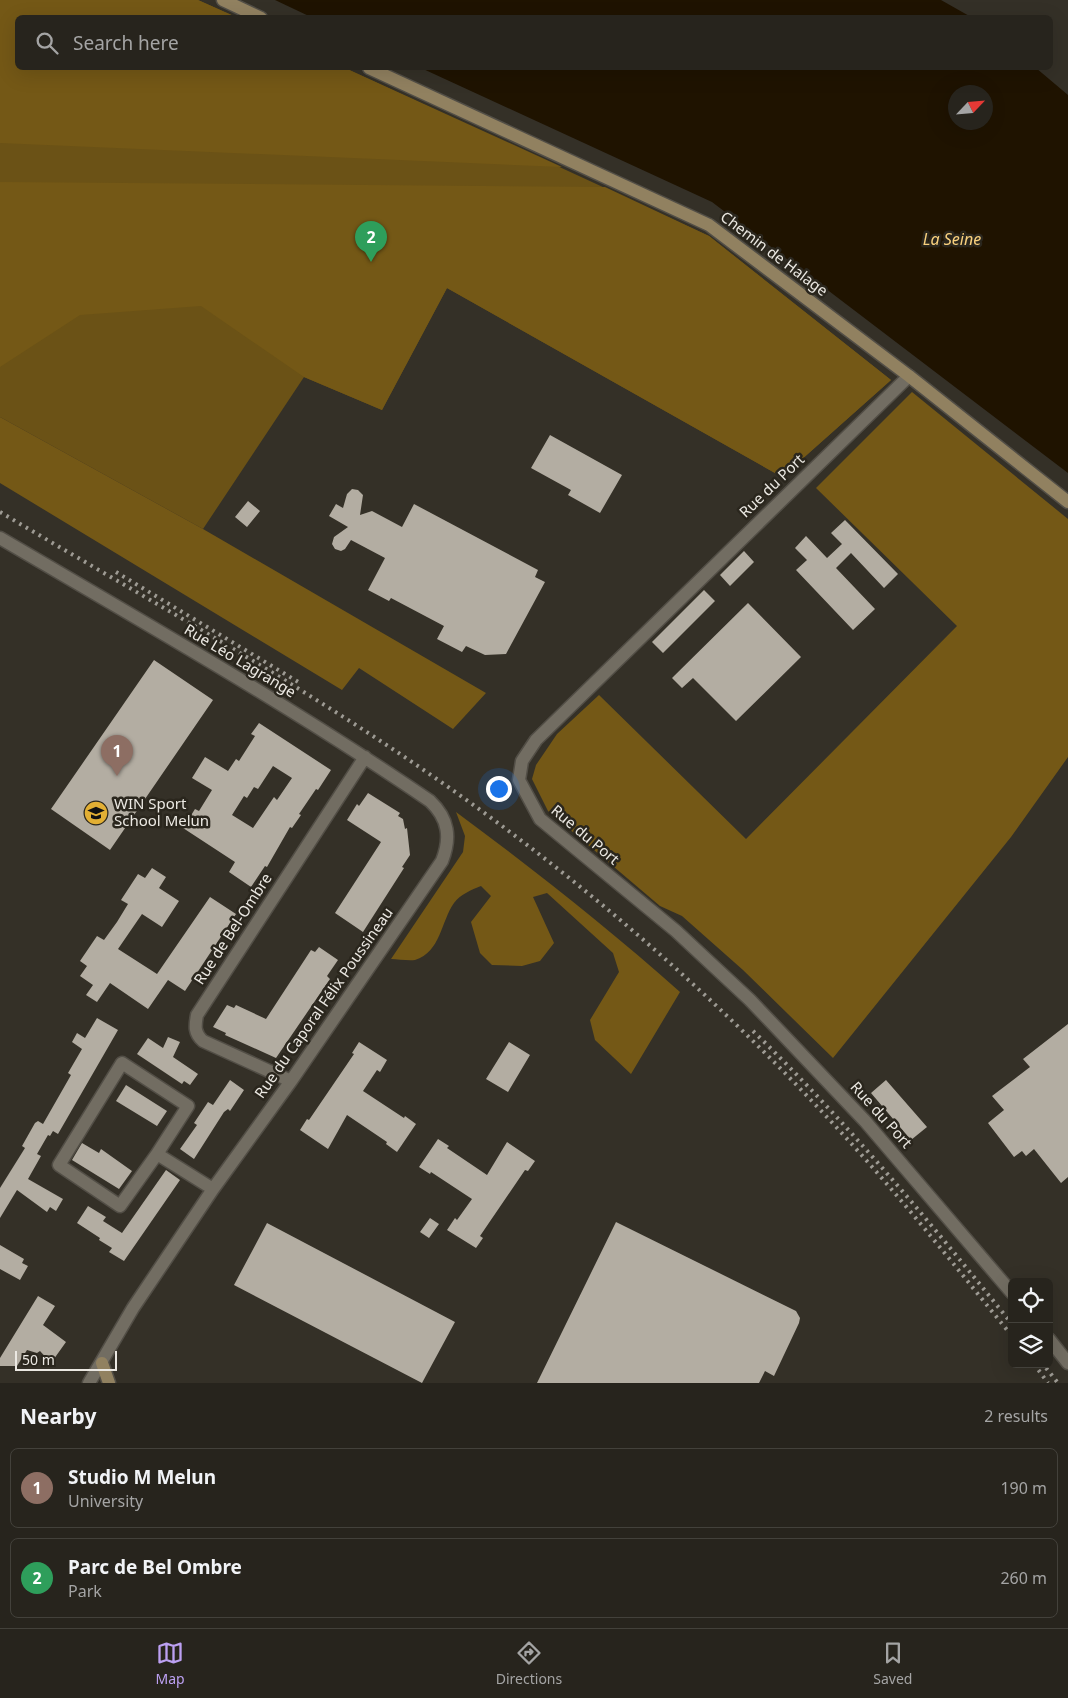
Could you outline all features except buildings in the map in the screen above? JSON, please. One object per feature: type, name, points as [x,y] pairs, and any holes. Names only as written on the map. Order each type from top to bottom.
[{"type":"street","points":[[223,0],[255,15]]},
{"type":"street","name":"Chemin de Halage","points":[[373,70],[709,225],[909,376],[1068,502]]},
{"type":"street","name":"Rue du Port","points":[[909,376],[536,740],[522,761],[519,780],[540,819],[676,931],[750,1000],[821,1072],[917,1180],[1008,1288]]},
{"type":"street","name":"Rue Léo Lagrange","points":[[0,538],[365,756],[439,809],[448,830]]},
{"type":"street","name":"Rue de Bel-Ombre","points":[[291,1081],[203,1041],[198,1036],[195,1028],[197,1015],[365,756]]},
{"type":"street","name":"Rue du Caporal Félix Poussineau","points":[[89,1383],[132,1308],[442,861],[448,845],[448,830]]},
{"type":"street","points":[[122,1062],[188,1106],[157,1154],[120,1206],[59,1165],[122,1062]]},
{"type":"street","points":[[157,1154],[213,1189]]},
{"type":"street","points":[[1053,1344],[1068,1362]]},
{"type":"street","points":[[102,1363],[109,1383]]},
{"type":"shaded area","points":[[0,0],[198,0],[232,15],[15,15],[15,70],[349,70],[709,236],[891,380],[782,477],[447,288],[382,410],[304,377],[203,529],[0,417]]},
{"type":"shaded area","points":[[0,0],[198,0],[232,15],[15,15],[15,70],[349,70],[562,167],[0,143]]},
{"type":"shaded area","points":[[0,182],[605,187],[709,236],[891,380],[782,477],[447,288],[382,410],[304,377],[201,306],[80,315],[0,367]]},
{"type":"shaded area","points":[[912,392],[1068,519],[1068,757],[1011,837],[833,1058],[743,970],[682,916],[660,906],[548,811],[532,779],[536,765],[557,734],[599,695],[746,839],[957,626],[816,488]]},
{"type":"shaded area","points":[[0,417],[203,529],[486,693],[453,729],[359,668],[342,690],[0,483]]},
{"type":"shaded area","points":[[456,812],[570,899],[680,992],[631,1074],[595,1040],[590,1020],[619,972],[613,953],[547,893],[533,897],[554,943],[540,961],[522,966],[492,965],[480,953],[471,922],[491,896],[481,886],[463,895],[454,903],[435,943],[424,956],[415,960],[391,959],[463,852],[465,836]]},
{"type":"water","points":[[275,0],[941,0],[967,15],[307,15]]},
{"type":"water","name":"La Seine","points":[[425,70],[1038,70],[1068,95],[1068,473],[712,202]]},
{"type":"railway","points":[[0,512],[324,704],[449,788],[510,832],[597,900],[721,1010],[800,1089],[883,1179],[1008,1331]]},
{"type":"railway","points":[[116,572],[300,683]]},
{"type":"railway","points":[[753,1031],[822,1101],[887,1173],[1011,1323]]},
{"type":"railway","points":[[1037,1368],[1048,1383]]},
{"type":"railway","points":[[1046,1368],[1058,1383]]},
{"type":"place","name":"Parc de Bel Ombre","points":[[371,262]]},
{"type":"place","name":"Studio M Melun","points":[[117,776]]},
{"type":"place","name":"WIN Sport School Melun","points":[[96,813]]}]
